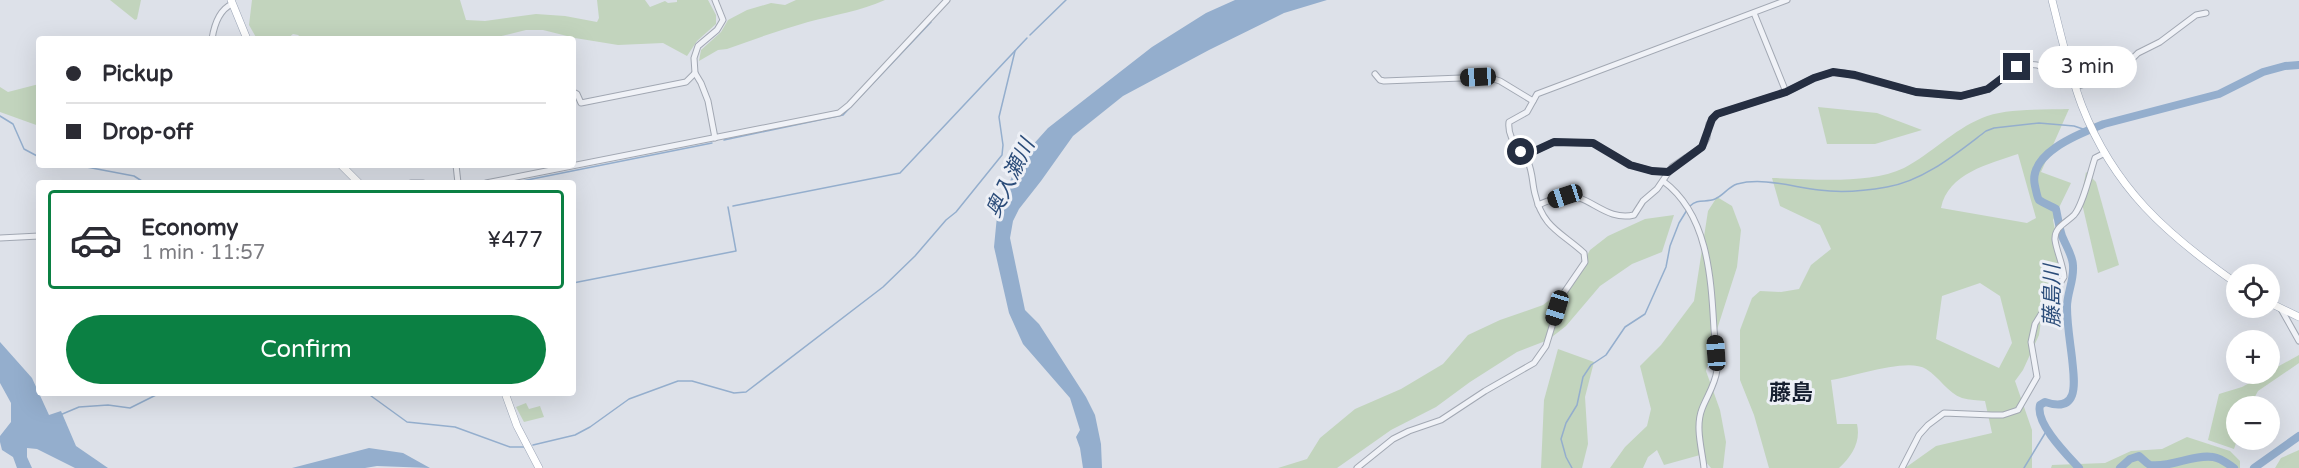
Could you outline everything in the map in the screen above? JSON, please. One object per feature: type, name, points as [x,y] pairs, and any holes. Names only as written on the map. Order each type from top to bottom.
[{"type":"main road","points":[[2052,0],[2076,87],[2087,118],[2105,153],[2132,193],[2169,232],[2226,276]]},
{"type":"main road","points":[[231,2],[246,36]]},
{"type":"main road","points":[[343,168],[356,180]]},
{"type":"main road","points":[[2281,309],[2299,317]]},
{"type":"main road","points":[[506,396],[539,468]]},
{"type":"street","points":[[715,0],[723,21],[717,30],[698,46],[693,58],[695,73],[706,93],[715,138]]},
{"type":"street","points":[[576,165],[840,113],[947,0]]},
{"type":"street","points":[[1357,468],[1393,439],[1441,420],[1534,363],[1546,346],[1561,297],[1585,262],[1586,257],[1578,247],[1556,232],[1541,214],[1532,172],[1524,156],[1511,139],[1508,129],[1509,122],[1527,112],[1537,94],[1787,0]]},
{"type":"street","points":[[213,36],[221,13],[231,2]]},
{"type":"street","points":[[1754,13],[1786,92]]},
{"type":"street","points":[[2076,87],[2096,80],[2112,79],[2138,53],[2160,42],[2196,15],[2206,13]]},
{"type":"street","points":[[1538,204],[1565,196],[1575,197],[1611,214],[1626,217],[1634,214],[1668,172],[1702,147],[1712,119],[1717,114],[1786,92],[1814,78],[1833,72],[1916,92],[1961,96],[1988,89],[2017,67],[2025,64],[2037,65],[2061,74],[2071,71]]},
{"type":"street","points":[[576,94],[581,103],[686,82],[695,73]]},
{"type":"street","points":[[1375,74],[1384,81],[1487,77],[1500,81],[1533,101]]},
{"type":"street","points":[[1524,156],[1554,142],[1593,143],[1630,165],[1652,171],[1668,172]]},
{"type":"street","points":[[1902,468],[1919,435],[1944,413],[2003,415],[2018,410],[2024,403],[2037,377],[2031,342],[2035,324],[2064,277],[2055,240],[2056,233],[2064,222],[2074,215],[2080,205],[2095,158],[2105,153]]},
{"type":"street","points":[[501,180],[562,168]]},
{"type":"street","points":[[1663,181],[1688,207],[1706,252],[1710,272],[1717,368],[1712,390],[1699,419],[1704,468]]},
{"type":"street","points":[[0,238],[36,236]]},
{"type":"street","points":[[2281,309],[2299,341]]},
{"type":"green space","points":[[110,0],[141,0],[137,19],[135,20]]},
{"type":"green space","points":[[252,0],[460,0],[466,20],[485,21],[536,14],[597,22],[599,18],[597,0],[645,0],[650,7],[665,1],[668,3],[677,2],[677,0],[708,0],[716,15],[716,24],[697,41],[687,56],[663,43],[618,45],[543,30],[526,30],[501,36],[299,36],[293,34],[291,36],[255,36],[249,25]]},
{"type":"green space","points":[[796,0],[885,0],[718,50],[699,61],[701,50],[721,32],[728,20],[747,10],[771,3],[785,5]]},
{"type":"green space","points":[[36,85],[36,125],[0,112],[0,87],[8,92]]},
{"type":"green space","points":[[1818,107],[1877,113],[1922,130],[1875,144],[1827,144]]},
{"type":"green space","points":[[2069,109],[2041,172],[2071,183],[2053,220],[2061,261],[2045,293],[2039,335],[2023,370],[2015,381],[2032,430],[2032,468],[1905,468],[1936,446],[1992,433],[1985,401],[1962,398],[1926,369],[1907,365],[1831,380],[1837,424],[1857,424],[1858,431],[1854,448],[1839,468],[1769,468],[1754,415],[1740,380],[1740,330],[1752,298],[1760,291],[1781,292],[1799,289],[1811,265],[1831,249],[1820,225],[1780,206],[1772,178],[1839,180],[1874,177],[1904,168],[1961,129],[1982,118],[2013,111]],"holes":[[[2018,154],[2036,218],[2027,223],[1941,208],[1945,196],[1961,178],[1983,166]],[[1980,283],[2000,296],[2012,343],[1999,368],[1936,339],[1942,296]]]},
{"type":"green space","points":[[2086,172],[2096,182],[2119,265],[2098,273],[2081,199]]},
{"type":"green space","points":[[1717,197],[1732,206],[1741,230],[1737,267],[1706,371],[1720,410],[1726,442],[1723,468],[1711,468],[1700,455],[1664,465],[1657,450],[1648,457],[1643,468],[1610,468],[1625,447],[1647,426],[1651,409],[1640,366],[1661,345],[1694,301],[1708,211]]},
{"type":"green space","points":[[1674,215],[1662,252],[1632,264],[1600,286],[1566,326],[1548,340],[1517,352],[1436,407],[1391,430],[1337,468],[1278,468],[1307,459],[1320,438],[1355,409],[1401,389],[1443,364],[1468,335],[1500,320],[1543,305],[1572,283],[1590,250],[1608,236],[1645,219]]},
{"type":"green space","points":[[1558,349],[1594,362],[1585,397],[1588,444],[1582,468],[1541,468],[1544,400]]},
{"type":"green space","points":[[2299,355],[2299,363],[2280,376],[2280,365]]},
{"type":"green space","points":[[2248,384],[2268,384],[2258,391],[2255,396],[2226,396],[2226,446],[2208,440],[2219,394]]},
{"type":"green space","points":[[526,403],[529,409],[540,406],[544,417],[524,422],[516,407]]},
{"type":"green space","points":[[2187,437],[2230,451],[2240,461],[2240,468],[2051,468],[2052,465],[2105,463],[2131,451],[2162,449]]},
{"type":"green space","points":[[2299,450],[2299,468],[2275,468],[2281,458]]},
{"type":"water","points":[[1235,0],[1327,0],[1284,13],[1123,96],[1073,136],[1019,209],[1013,221],[1010,238],[1025,310],[1039,324],[1095,415],[1101,444],[1102,468],[1083,468],[1076,437],[1080,430],[1070,398],[1023,344],[1009,313],[994,247],[997,216],[1021,158],[1048,128],[1152,47],[1206,13]]},
{"type":"water","points":[[0,342],[32,378],[36,387],[36,396],[40,396],[49,415],[61,411],[76,446],[108,468],[75,468],[37,449],[27,448],[27,457],[32,468],[17,468],[13,457],[2,450],[0,442],[0,436],[11,422],[11,403],[0,383]]},
{"type":"water","points":[[369,448],[403,453],[430,468],[377,466],[292,468]]},
{"type":"waterway","points":[[1030,35],[1066,0]]},
{"type":"waterway","points":[[724,140],[843,115],[931,22]]},
{"type":"waterway","points":[[733,206],[900,173],[1027,38]]},
{"type":"waterway","name":"奥入瀬川","points":[[533,445],[575,435],[629,399],[678,381],[692,381],[734,393],[746,392],[883,287],[956,212],[1002,155],[999,117],[1015,51]]},
{"type":"waterway","name":"藤島川","points":[[2079,468],[2053,438],[2042,421],[2040,412],[2040,405],[2045,402],[2065,403],[2070,399],[2074,385],[2067,307],[2073,262],[2062,236],[2056,209],[2039,200],[2035,186],[2035,174],[2039,164],[2058,146],[2104,124],[2219,94],[2263,72],[2299,65]]},
{"type":"waterway","points":[[0,116],[13,124],[24,149],[36,155]]},
{"type":"waterway","points":[[1690,206],[1696,202],[1715,199],[1734,185],[1747,182],[1768,182],[1836,191],[1870,190],[1901,184],[1940,165],[1986,131],[1994,128],[2039,123],[2074,126],[2086,130]]},
{"type":"waterway","points":[[527,180],[712,143]]},
{"type":"waterway","points":[[92,168],[134,176],[140,180]]},
{"type":"waterway","points":[[576,282],[736,251],[728,207]]},
{"type":"waterway","points":[[1572,468],[1561,439],[1566,423],[1577,405],[1583,377],[1591,365],[1606,355],[1625,327],[1645,314],[1666,267],[1670,246],[1679,223],[1687,210]]},
{"type":"waterway","points":[[60,415],[79,407],[108,405],[130,408],[154,396]]},
{"type":"waterway","points":[[371,396],[407,422],[455,427],[510,447],[524,447]]},
{"type":"waterway","points":[[2024,468],[2047,430]]},
{"type":"waterway","name":"藤島川","points":[[2254,468],[2299,436]]},
{"type":"waterway","name":"藤島川","points":[[2120,468],[2130,459],[2139,456],[2150,465],[2174,463],[2198,457],[2213,457],[2234,468]]},
{"type":"district","name":"藤島","points":[[1791,392]]},
{"type":"route","points":[[1521,152],[1524,156],[1554,142],[1593,143],[1630,165],[1652,171],[1668,172],[1702,147],[1712,119],[1717,114],[1786,92],[1814,78],[1833,72],[1855,75],[1916,92],[1961,96],[1988,89],[2017,67]]}]
